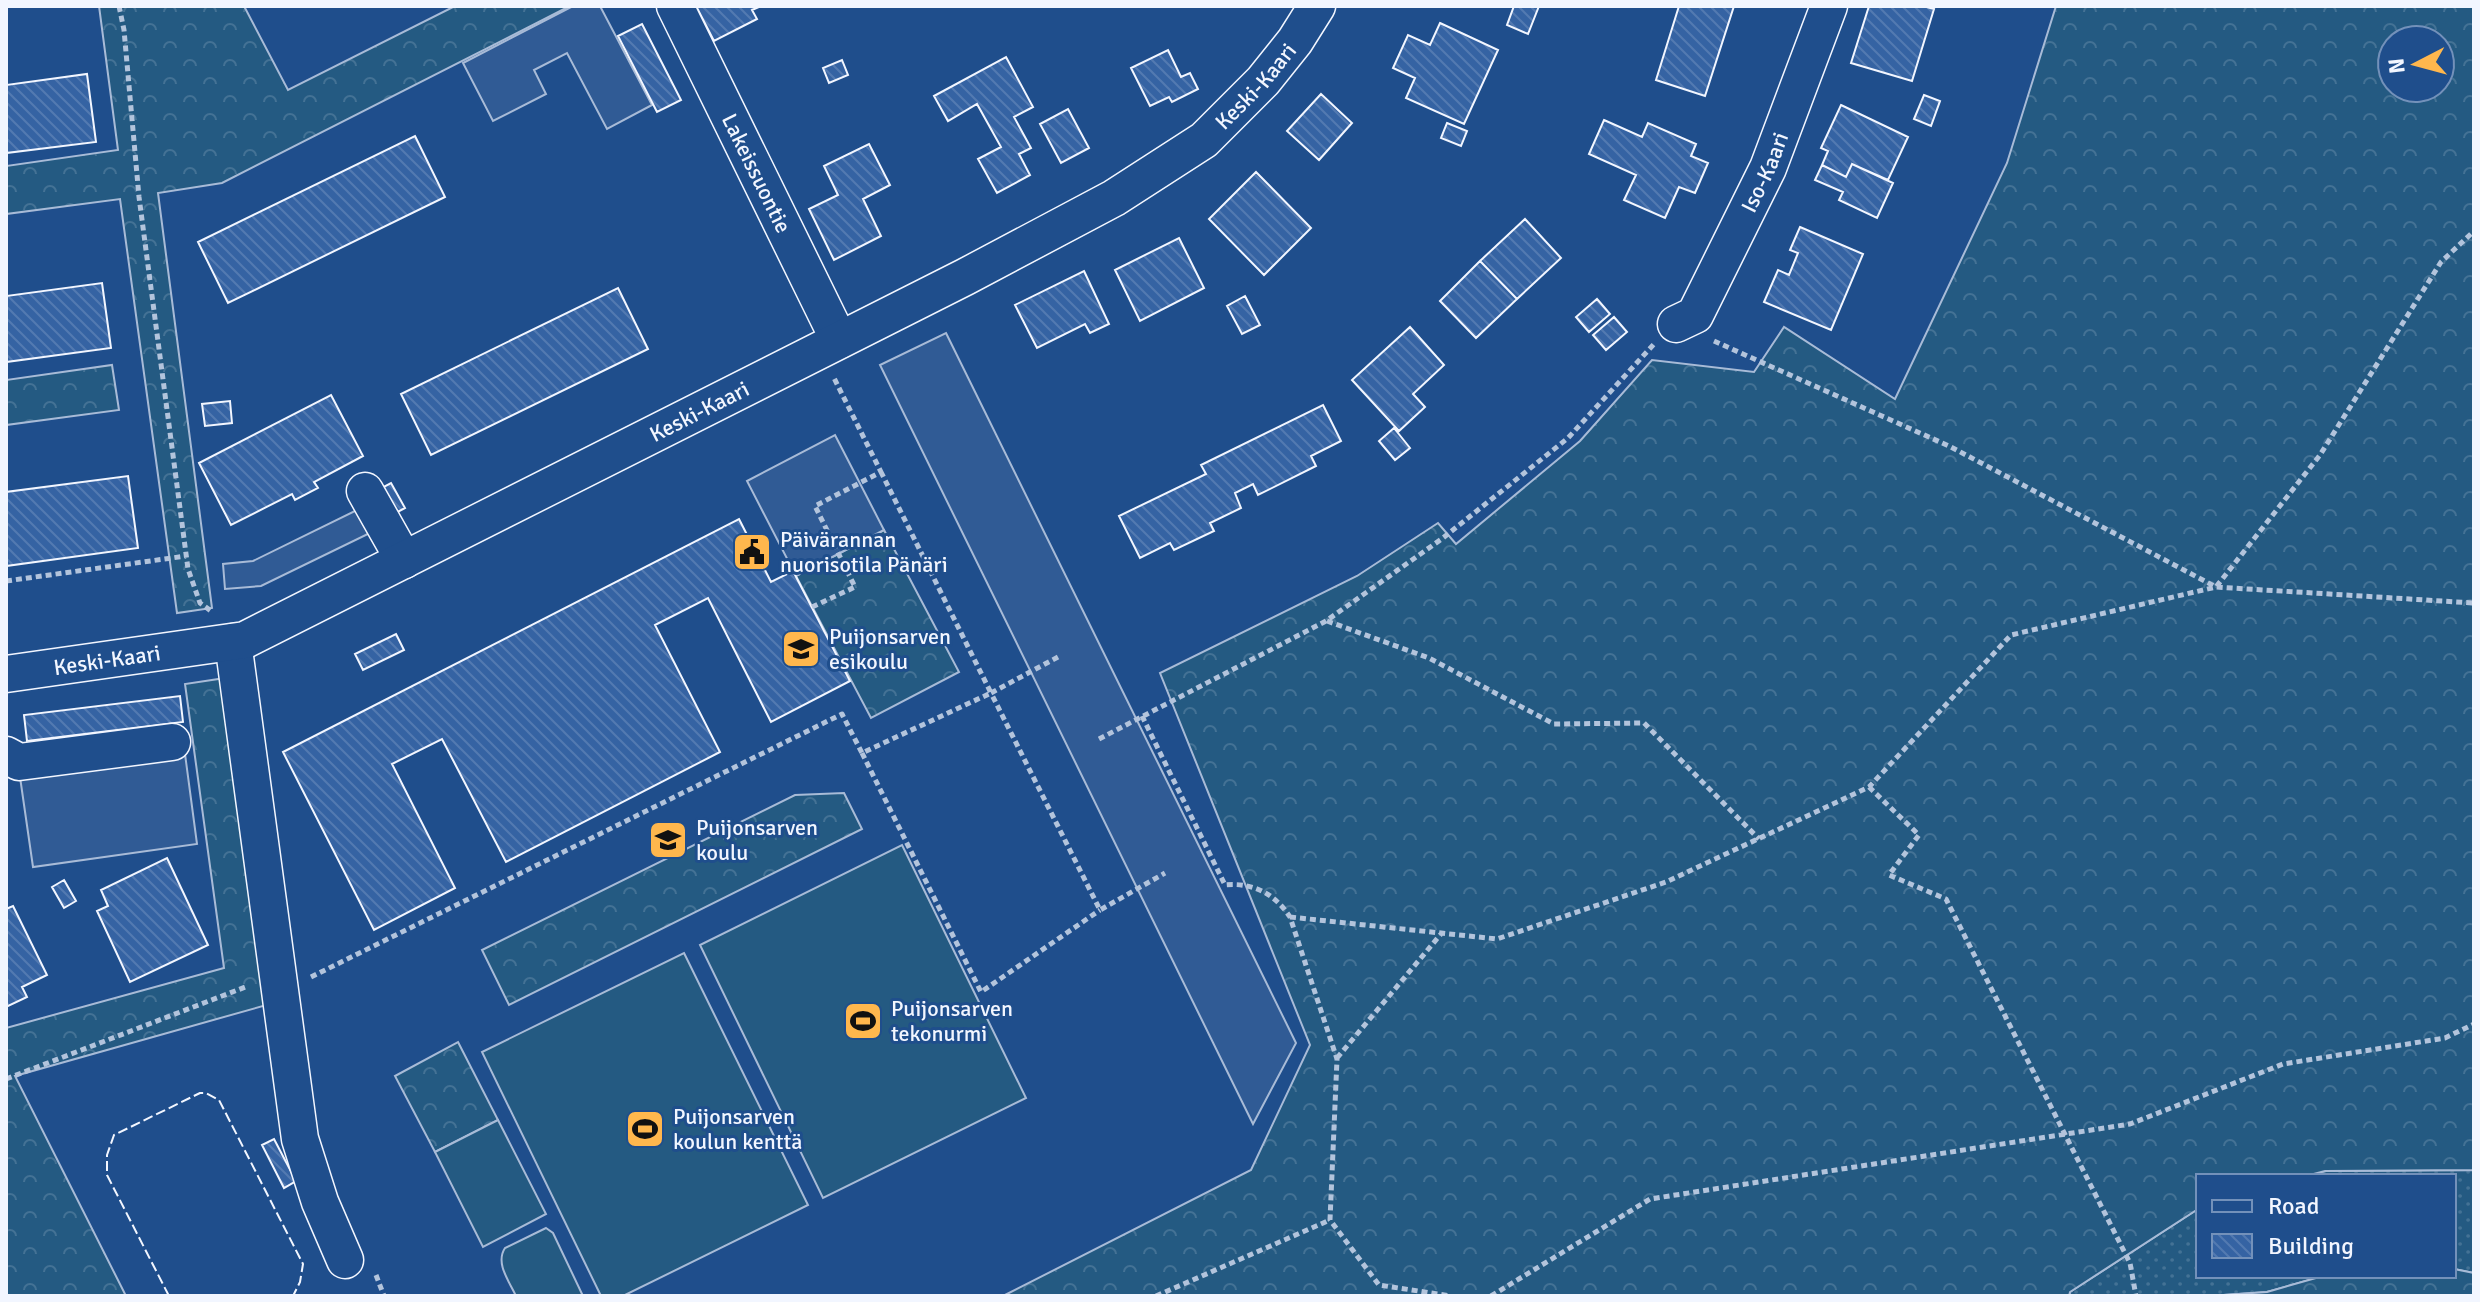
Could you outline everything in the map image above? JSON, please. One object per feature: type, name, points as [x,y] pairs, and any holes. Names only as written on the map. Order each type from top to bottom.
[{"type":"street","name":"Lakeissuontie","points":[[675,6],[839,340]]},
{"type":"street","name":"Keski-Kaari","points":[[6,674],[239,641],[839,340],[1114,198],[1204,140],[1263,81],[1295,41],[1317,6]]},
{"type":"street","name":"Iso-Kaari","points":[[1676,324],[1695,315],[1768,168],[1829,6]]},
{"type":"street","points":[[365,491],[404,560]]},
{"type":"street","points":[[239,641],[294,976],[300,1139],[320,1202],[345,1260]]},
{"type":"street","points":[[6,755],[19,762],[172,742]]},
{"type":"path","points":[[119,6],[124,30],[139,197],[186,556],[192,586],[200,603],[227,623],[239,641]]},
{"type":"path","points":[[2216,587],[2320,455],[2441,262],[2474,231]]},
{"type":"path","points":[[1099,739],[1326,621],[1443,538],[1568,438],[1676,324],[1949,446],[2216,587]]},
{"type":"path","points":[[833,377],[1100,910]]},
{"type":"path","points":[[812,607],[855,587],[815,506],[881,472]]},
{"type":"path","points":[[6,581],[186,556]]},
{"type":"path","points":[[1290,917],[1497,939],[1666,882],[1869,787],[2011,635],[2216,587],[2474,603]]},
{"type":"path","points":[[1326,621],[1429,658],[1554,724],[1644,723],[1759,839]]},
{"type":"path","points":[[862,753],[991,693],[1058,657]]},
{"type":"path","points":[[6,1079],[294,976],[842,714],[981,992],[1100,910],[1165,873]]},
{"type":"path","points":[[1142,716],[1225,885],[1257,888],[1280,901],[1290,917],[1337,1059],[1330,1220],[1379,1285],[1451,1296]]},
{"type":"path","points":[[1869,787],[1919,835],[1889,875],[1946,899],[2130,1263],[2136,1296]]},
{"type":"path","points":[[1337,1059],[1441,934]]},
{"type":"path","points":[[1491,1296],[1650,1199],[2130,1124],[2283,1064],[2445,1038],[2474,1024]]},
{"type":"path","points":[[1156,1296],[1330,1220]]},
{"type":"green space","points":[[99,6],[244,6],[288,90],[455,6],[570,6],[222,183],[158,193],[212,608],[177,613],[120,199],[6,214],[6,166],[118,150]]},
{"type":"green space","points":[[2056,6],[2474,6],[2474,1170],[2196,1174],[2196,1210],[2070,1292],[2069,1296],[1003,1296],[1251,1170],[1310,1045],[1160,673],[1357,576],[1438,523],[1456,544],[1580,441],[1652,360],[1754,372],[1784,327],[1895,399],[2007,163]]},
{"type":"green space","points":[[112,365],[119,410],[6,425],[6,380]]},
{"type":"green space","points":[[884,530],[959,672],[871,718],[796,576]]},
{"type":"green space","points":[[232,677],[277,1002],[15,1076],[126,1296],[6,1296],[6,1028],[224,968],[185,684]]},
{"type":"green space","points":[[844,793],[862,829],[509,1005],[482,950],[795,795]]},
{"type":"green space","name":"Puijonsarven tekonurmi","points":[[902,845],[1026,1098],[823,1198],[700,945]]},
{"type":"green space","name":"Puijonsarven koulun kenttä","points":[[684,953],[808,1205],[623,1296],[601,1296],[482,1052]]},
{"type":"green space","points":[[458,1042],[498,1120],[435,1152],[395,1076]]},
{"type":"green space","points":[[498,1120],[546,1214],[483,1247],[435,1152]]},
{"type":"green space","points":[[2474,1170],[2474,1273],[2456,1269],[2456,1174],[2314,1174],[2325,1171]]},
{"type":"green space","points":[[2196,1210],[2196,1278],[2316,1278],[2267,1292],[2209,1296],[2069,1296],[2070,1292]]},
{"type":"green space","points":[[546,1228],[553,1233],[583,1296],[516,1296],[504,1272],[502,1254],[505,1248]]},
{"type":"green space","points":[[2456,1269],[2474,1273],[2474,1296],[2209,1296],[2267,1292],[2316,1278],[2456,1278]]},
{"type":"shaded area","points":[[573,6],[600,6],[652,105],[607,129],[567,53],[534,70],[546,94],[493,121],[463,63]]},
{"type":"shaded area","points":[[946,333],[1296,1043],[1253,1124],[880,365]]},
{"type":"shaded area","points":[[835,435],[884,530],[796,576],[747,481]]},
{"type":"shaded area","points":[[361,508],[372,532],[261,586],[225,589],[223,564],[253,561]]},
{"type":"shaded area","points":[[185,754],[197,844],[33,867],[20,777]]},
{"type":"building","points":[[696,6],[761,6],[752,10],[757,19],[714,41]]},
{"type":"building","points":[[1514,6],[1539,6],[1528,34],[1507,25]]},
{"type":"building","points":[[1679,6],[1734,6],[1705,96],[1656,80]]},
{"type":"building","points":[[1869,6],[1923,6],[1934,9],[1912,81],[1851,63]]},
{"type":"building","points":[[1440,23],[1498,50],[1464,124],[1406,98],[1415,78],[1393,68],[1408,35],[1430,45]]},
{"type":"building","points":[[642,24],[681,100],[657,112],[618,36]]},
{"type":"building","points":[[1168,50],[1181,77],[1190,73],[1198,89],[1172,102],[1169,97],[1150,106],[1131,68]]},
{"type":"building","points":[[1006,57],[1033,107],[1014,117],[1031,148],[1019,154],[1030,175],[997,193],[978,159],[1001,147],[977,104],[948,121],[934,96]]},
{"type":"building","points":[[842,60],[848,75],[829,83],[823,68]]},
{"type":"building","points":[[87,74],[96,142],[6,153],[6,85]]},
{"type":"building","points":[[1321,94],[1352,123],[1319,160],[1287,131]]},
{"type":"building","points":[[1924,95],[1940,101],[1931,126],[1914,119]]},
{"type":"building","points":[[1841,105],[1908,137],[1888,180],[1852,164],[1846,177],[1822,165],[1828,151],[1821,148]]},
{"type":"building","points":[[1068,109],[1089,148],[1061,163],[1040,124]]},
{"type":"building","points":[[1604,120],[1642,137],[1648,123],[1696,144],[1691,156],[1708,163],[1695,193],[1679,187],[1665,218],[1624,200],[1636,175],[1589,154]]},
{"type":"building","points":[[1447,123],[1467,131],[1461,146],[1441,138]]},
{"type":"building","points":[[415,136],[445,197],[228,303],[198,242]]},
{"type":"building","points":[[869,144],[890,185],[863,199],[881,236],[834,260],[809,209],[838,195],[824,166]]},
{"type":"building","points":[[1852,164],[1893,183],[1877,218],[1839,200],[1843,192],[1815,180],[1822,165],[1846,177]]},
{"type":"building","points":[[1256,172],[1311,228],[1264,275],[1209,219]]},
{"type":"building","points":[[1525,219],[1561,258],[1517,299],[1480,261]]},
{"type":"building","points":[[1800,227],[1863,254],[1831,330],[1764,302],[1778,270],[1789,275],[1798,253],[1790,250]]},
{"type":"building","points":[[1179,238],[1204,288],[1140,321],[1115,270]]},
{"type":"building","points":[[1480,261],[1517,299],[1476,338],[1440,301]]},
{"type":"building","points":[[1084,271],[1109,324],[1090,333],[1085,324],[1037,348],[1015,305]]},
{"type":"building","points":[[102,283],[111,348],[6,362],[6,296]]},
{"type":"building","points":[[618,288],[648,349],[431,455],[401,394]]},
{"type":"building","points":[[1245,296],[1260,325],[1242,334],[1227,306]]},
{"type":"building","points":[[1597,299],[1610,314],[1589,332],[1576,317]]},
{"type":"building","points":[[1614,317],[1627,332],[1606,350],[1593,335]]},
{"type":"building","points":[[1410,327],[1444,365],[1413,394],[1425,407],[1399,431],[1352,380]]},
{"type":"building","points":[[331,395],[363,456],[314,482],[318,488],[295,500],[292,494],[231,525],[199,463]]},
{"type":"building","points":[[230,401],[232,423],[205,426],[202,404]]},
{"type":"building","points":[[1323,405],[1341,441],[1311,456],[1316,466],[1258,495],[1253,484],[1235,493],[1241,508],[1210,523],[1214,531],[1174,550],[1170,543],[1140,558],[1119,516],[1206,474],[1201,465]]},
{"type":"building","points":[[1394,428],[1410,448],[1395,460],[1379,441]]},
{"type":"building","points":[[128,476],[138,548],[6,566],[6,492]]},
{"type":"building","points":[[391,483],[405,508],[390,516],[376,491]]},
{"type":"building","points":[[739,519],[771,582],[793,571],[850,681],[771,722],[708,598],[655,625],[720,752],[506,862],[442,739],[392,764],[455,888],[374,930],[283,752]]},
{"type":"building","points":[[396,634],[404,650],[363,670],[355,654]]},
{"type":"building","points":[[180,696],[183,722],[27,741],[24,715]]},
{"type":"building","points":[[167,858],[208,945],[130,982],[97,911],[108,906],[101,890]]},
{"type":"building","points":[[64,880],[76,901],[64,908],[52,887]]},
{"type":"building","points":[[13,906],[47,975],[22,987],[27,997],[6,1007],[6,909]]},
{"type":"building","points":[[274,1139],[296,1181],[284,1188],[262,1145]]},
{"type":"fence","points":[[169,1296],[107,1175],[107,1155],[114,1135],[200,1093],[219,1100],[303,1264],[300,1282],[293,1296]]},
{"type":"place","name":"Päivärannan nuorisotila Pänäri","points":[[752,552]]},
{"type":"place","name":"Puijonsarven esikoulu","points":[[801,649]]},
{"type":"place","name":"Puijonsarven koulu","points":[[668,840]]},
{"type":"place","name":"Puijonsarven tekonurmi","points":[[863,1021]]},
{"type":"place","name":"Puijonsarven koulun kenttä","points":[[645,1129]]}]
